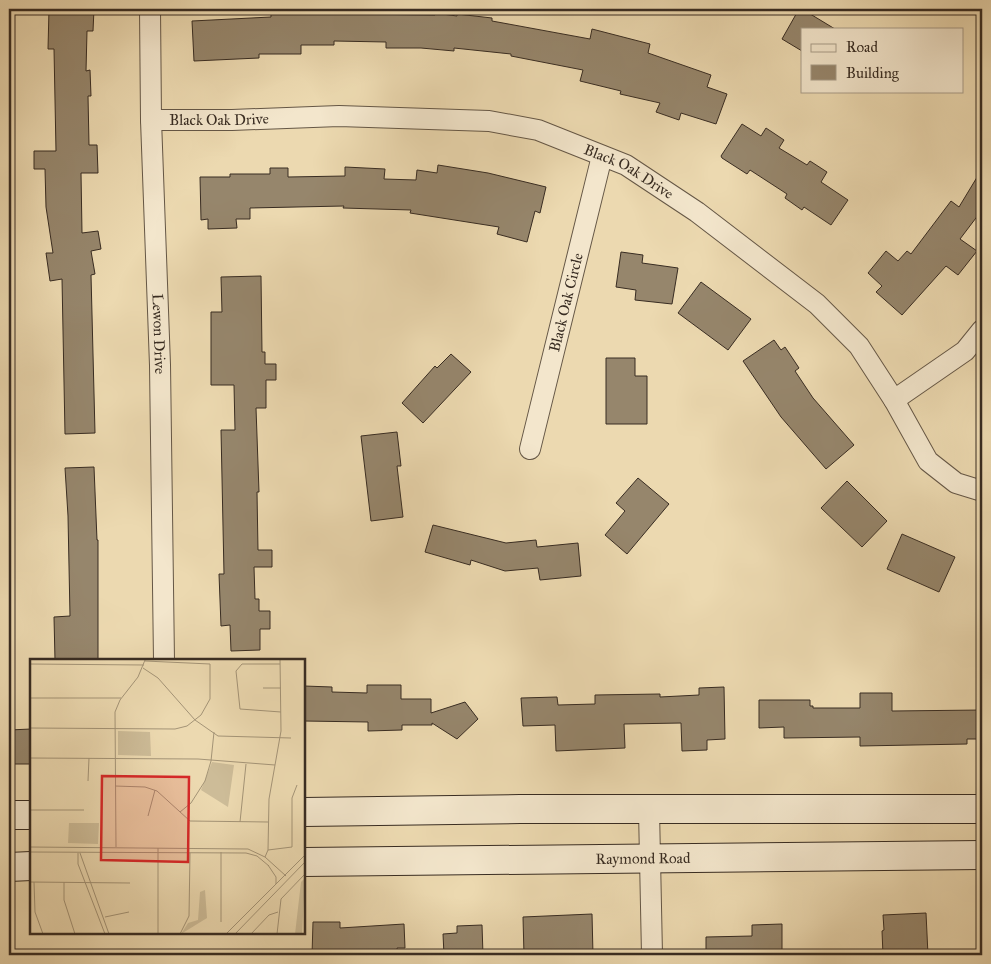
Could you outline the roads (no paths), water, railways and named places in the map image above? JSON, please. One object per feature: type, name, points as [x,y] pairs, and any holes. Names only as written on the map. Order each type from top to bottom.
[{"type":"main road","points":[[305,812],[982,809]]},
{"type":"main road","points":[[9,815],[30,815]]},
{"type":"main road","name":"Raymond Road","points":[[305,862],[982,855]]},
{"type":"main road","points":[[9,866],[30,866]]},
{"type":"street","name":"Lewon Drive","points":[[150,9],[150,120],[160,365],[164,659]]},
{"type":"street","name":"Black Oak Drive","points":[[150,120],[232,120],[339,116],[489,121],[538,130],[626,165],[697,212],[817,304],[859,346],[894,400],[928,461],[956,483],[982,491]]},
{"type":"street","name":"Black Oak Circle","points":[[530,449],[602,156]]},
{"type":"street","points":[[894,400],[965,351],[982,330]]},
{"type":"street","points":[[649,810],[652,955]]}]
